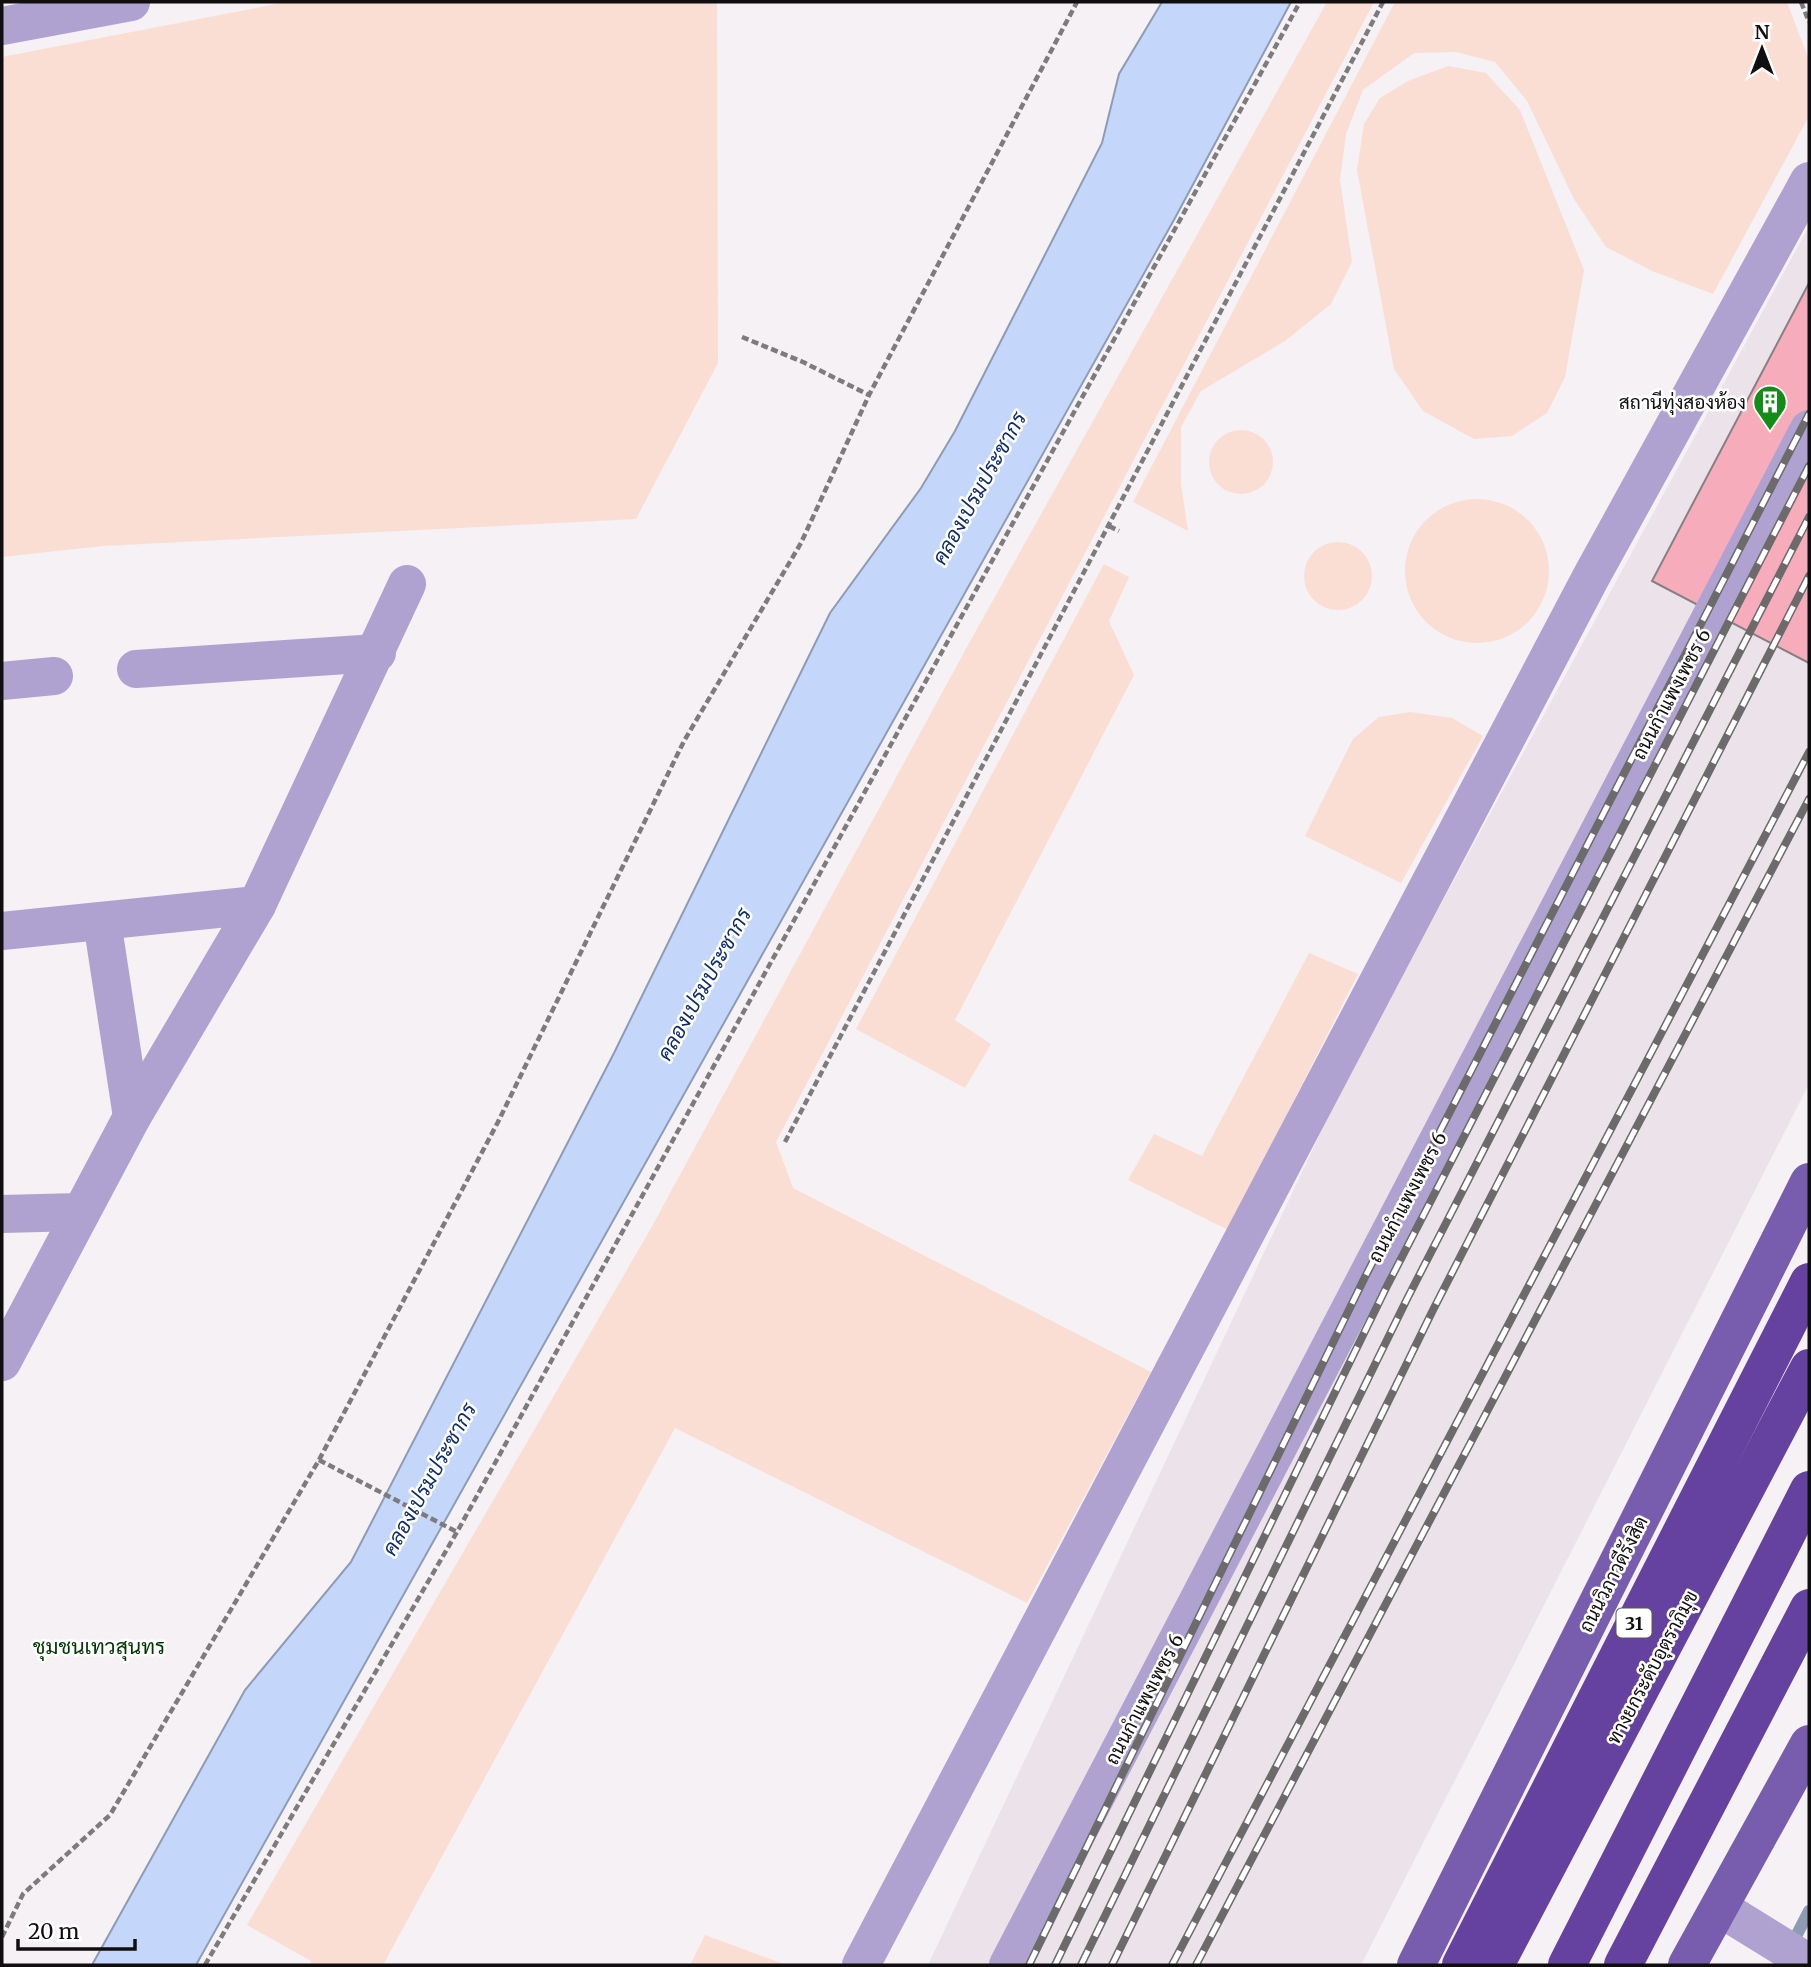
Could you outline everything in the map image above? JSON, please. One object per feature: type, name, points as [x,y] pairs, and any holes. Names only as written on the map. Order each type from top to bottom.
[{"type":"highway","name":"31","points":[[1461,1965],[1809,1282]]},
{"type":"highway","name":"ทางยกระดับอุตราภิมุข","points":[[1495,1965],[1809,1368]]},
{"type":"highway","points":[[1567,1965],[1809,1490]]},
{"type":"highway","points":[[1623,1965],[1809,1608]]},
{"type":"main road","name":"ถนนวิภาวดีรังสิต","points":[[1416,1965],[1807,1188]]},
{"type":"main road","points":[[1687,1965],[1809,1744]]},
{"type":"street","points":[[2,26],[131,2]]},
{"type":"street","points":[[861,1965],[1584,588],[1809,181]]},
{"type":"street","name":"ถนนกำแพงเพชร 6","points":[[1008,1965],[1809,429]]},
{"type":"street","points":[[2,1362],[132,1117],[257,905],[407,584]]},
{"type":"street","points":[[135,669],[377,653]]},
{"type":"street","points":[[2,681],[54,676]]},
{"type":"street","points":[[2,931],[257,905]]},
{"type":"street","points":[[102,921],[132,1117]]},
{"type":"street","points":[[2,1214],[80,1212]]},
{"type":"street","points":[[1720,1908],[1809,1963]]},
{"type":"path","points":[[2,1937],[23,1894],[110,1815],[318,1460],[498,1122],[684,741],[801,543],[869,395],[1077,2]]},
{"type":"path","points":[[205,1965],[457,1532],[1300,2]]},
{"type":"path","points":[[785,1142],[1383,2]]},
{"type":"path","points":[[1801,2],[1809,22]]},
{"type":"path","points":[[742,337],[803,362],[869,395]]},
{"type":"path","points":[[1109,526],[1119,531]]},
{"type":"path","points":[[318,1460],[457,1532]]},
{"type":"shaded area","points":[[287,2],[717,2],[718,363],[636,519],[103,546],[2,557],[2,57]]},
{"type":"shaded area","points":[[1327,2],[1374,2],[776,1142],[793,1188],[1151,1372],[1027,1603],[675,1428],[383,1965],[310,1965],[311,1961],[247,1925],[650,1230],[968,645]]},
{"type":"shaded area","points":[[1395,2],[1787,2],[1809,60],[1809,116],[1713,294],[1652,271],[1606,247],[1574,199],[1527,101],[1495,62],[1456,52],[1414,53],[1363,90],[1346,134],[1340,180],[1352,262],[1331,304],[1285,341],[1201,391],[1181,427],[1181,484],[1188,531],[1133,502]]},
{"type":"shaded area","points":[[1448,66],[1486,73],[1520,110],[1584,270],[1565,377],[1547,413],[1512,436],[1474,439],[1423,411],[1394,369],[1357,170],[1364,124],[1380,98],[1408,81]]},
{"type":"shaded area","points":[[1809,226],[1809,1084],[1361,1965],[928,1965],[1344,1083]]},
{"type":"shaded area","points":[[1235,430],[1247,430],[1264,439],[1271,450],[1271,474],[1264,485],[1247,494],[1235,494],[1223,489],[1214,480],[1209,468],[1209,456],[1214,444],[1223,435]]},
{"type":"shaded area","points":[[1477,499],[1505,504],[1528,520],[1544,543],[1549,571],[1544,599],[1528,622],[1505,638],[1477,643],[1449,638],[1426,622],[1410,599],[1405,571],[1410,543],[1426,520],[1449,504]]},
{"type":"shaded area","points":[[1338,542],[1351,545],[1362,552],[1369,563],[1372,576],[1369,589],[1362,600],[1351,607],[1338,610],[1325,607],[1314,600],[1307,589],[1304,576],[1307,563],[1314,552],[1325,545]]},
{"type":"shaded area","points":[[1104,564],[1129,577],[1109,621],[1134,675],[955,1020],[991,1044],[965,1088],[856,1029]]},
{"type":"shaded area","points":[[1410,712],[1452,718],[1483,736],[1401,883],[1305,836],[1353,739],[1379,717]]},
{"type":"shaded area","points":[[1309,953],[1358,974],[1228,1230],[1128,1180],[1154,1134],[1202,1156]]},
{"type":"shaded area","points":[[705,1935],[786,1965],[690,1965]]},
{"type":"water","name":"คลองเปรมประชากร","points":[[1162,2],[1291,2],[1175,218],[196,1965],[92,1965],[245,1690],[351,1562],[614,1053],[830,613],[921,488],[955,431],[1102,143],[1119,74]]},
{"type":"building","name":"สถานีทุ่งสองห้อง","points":[[1809,283],[1809,663],[1652,581]]},
{"type":"waterway","points":[[1790,1948],[1809,1911]]},
{"type":"railway","points":[[1029,1965],[1365,1277],[1809,414]]},
{"type":"railway","points":[[1055,1965],[1387,1286],[1809,466]]},
{"type":"railway","points":[[1081,1965],[1408,1297],[1809,517]]},
{"type":"railway","points":[[1112,1965],[1433,1310],[1809,576]]},
{"type":"railway","points":[[1172,1965],[1809,752]]},
{"type":"railway","points":[[1196,1965],[1809,799]]},
{"type":"place","name":"สถานีทุ่งสองห้อง","points":[[1770,432]]},
{"type":"district","name":"ชุมชนเทวสุนทร","points":[[99,1646]]}]
